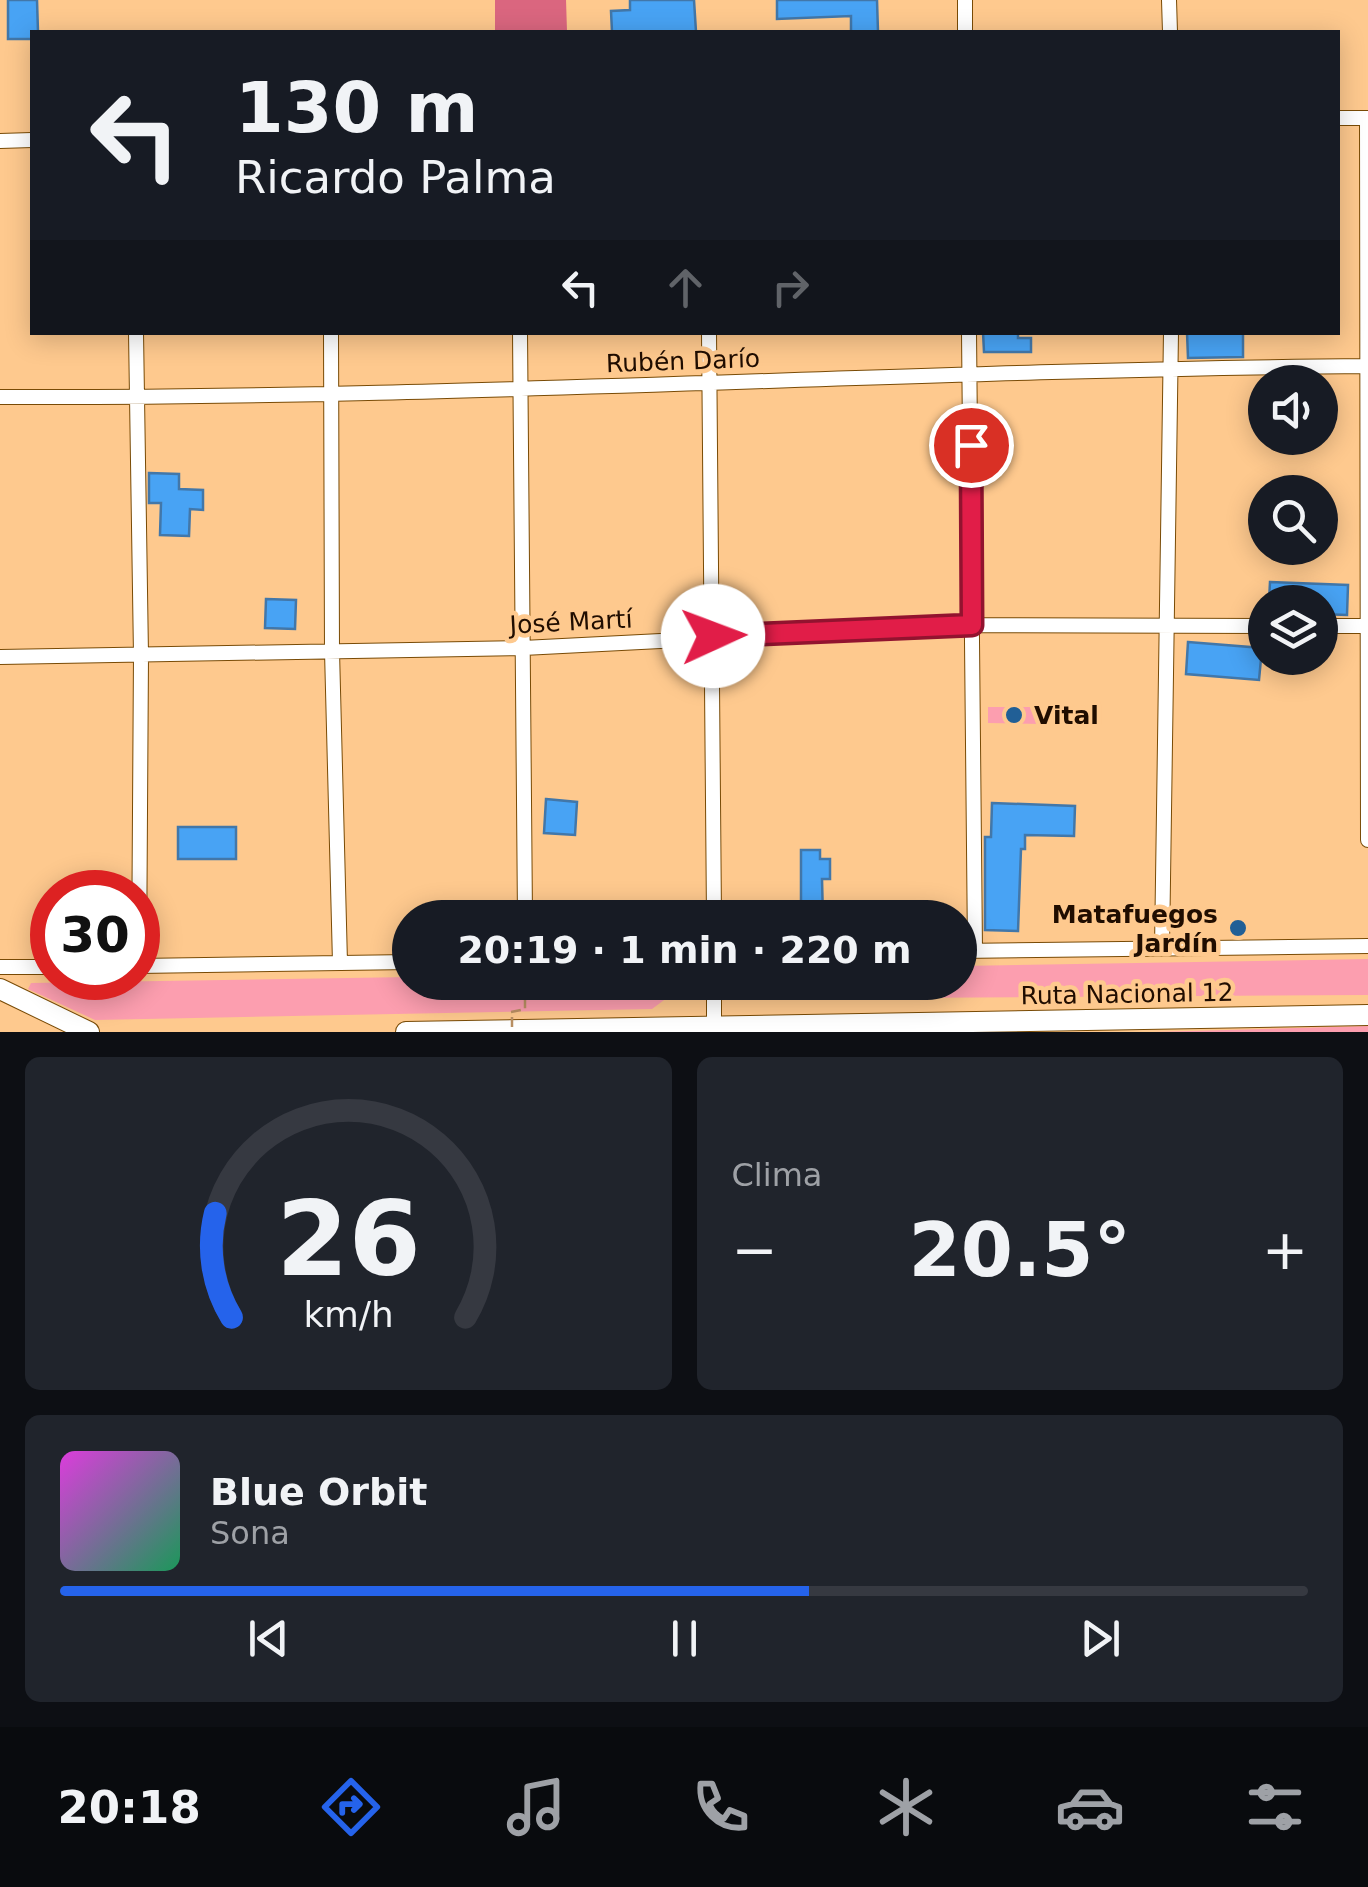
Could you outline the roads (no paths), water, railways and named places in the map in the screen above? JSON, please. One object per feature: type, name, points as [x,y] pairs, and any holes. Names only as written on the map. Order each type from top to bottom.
[{"type":"highway","points":[[0,988],[89,1032]]},
{"type":"highway","name":"Ruta Nacional 12","points":[[406,1032],[714,1026],[975,1027],[1368,1015]]},
{"type":"street","points":[[964,30],[965,0]]},
{"type":"street","points":[[1169,0],[1170,30]]},
{"type":"street","points":[[1340,118],[1367,118],[1368,840]]},
{"type":"street","points":[[0,141],[30,140]]},
{"type":"street","points":[[136,335],[141,654],[139,870]]},
{"type":"street","points":[[331,335],[332,652],[340,963]]},
{"type":"street","points":[[520,335],[525,900]]},
{"type":"street","points":[[709,335],[714,900]]},
{"type":"street","points":[[969,900],[970,335]]},
{"type":"street","points":[[1162,948],[1171,335]]},
{"type":"street","name":"Rubén Darío","points":[[0,397],[519,390],[970,373],[1367,366]]},
{"type":"street","name":"José Martí","points":[[0,657],[523,648],[972,625],[1248,626]]},
{"type":"street","points":[[1338,626],[1367,626]]},
{"type":"street","points":[[977,951],[1368,946]]},
{"type":"street","points":[[160,966],[392,962]]},
{"type":"street","points":[[0,967],[30,967]]},
{"type":"street","points":[[714,1000],[714,1026]]},
{"type":"place","name":"Vital","points":[[1014,715]]},
{"type":"place","name":"Matafuegos Jardín","points":[[1238,928]]}]
